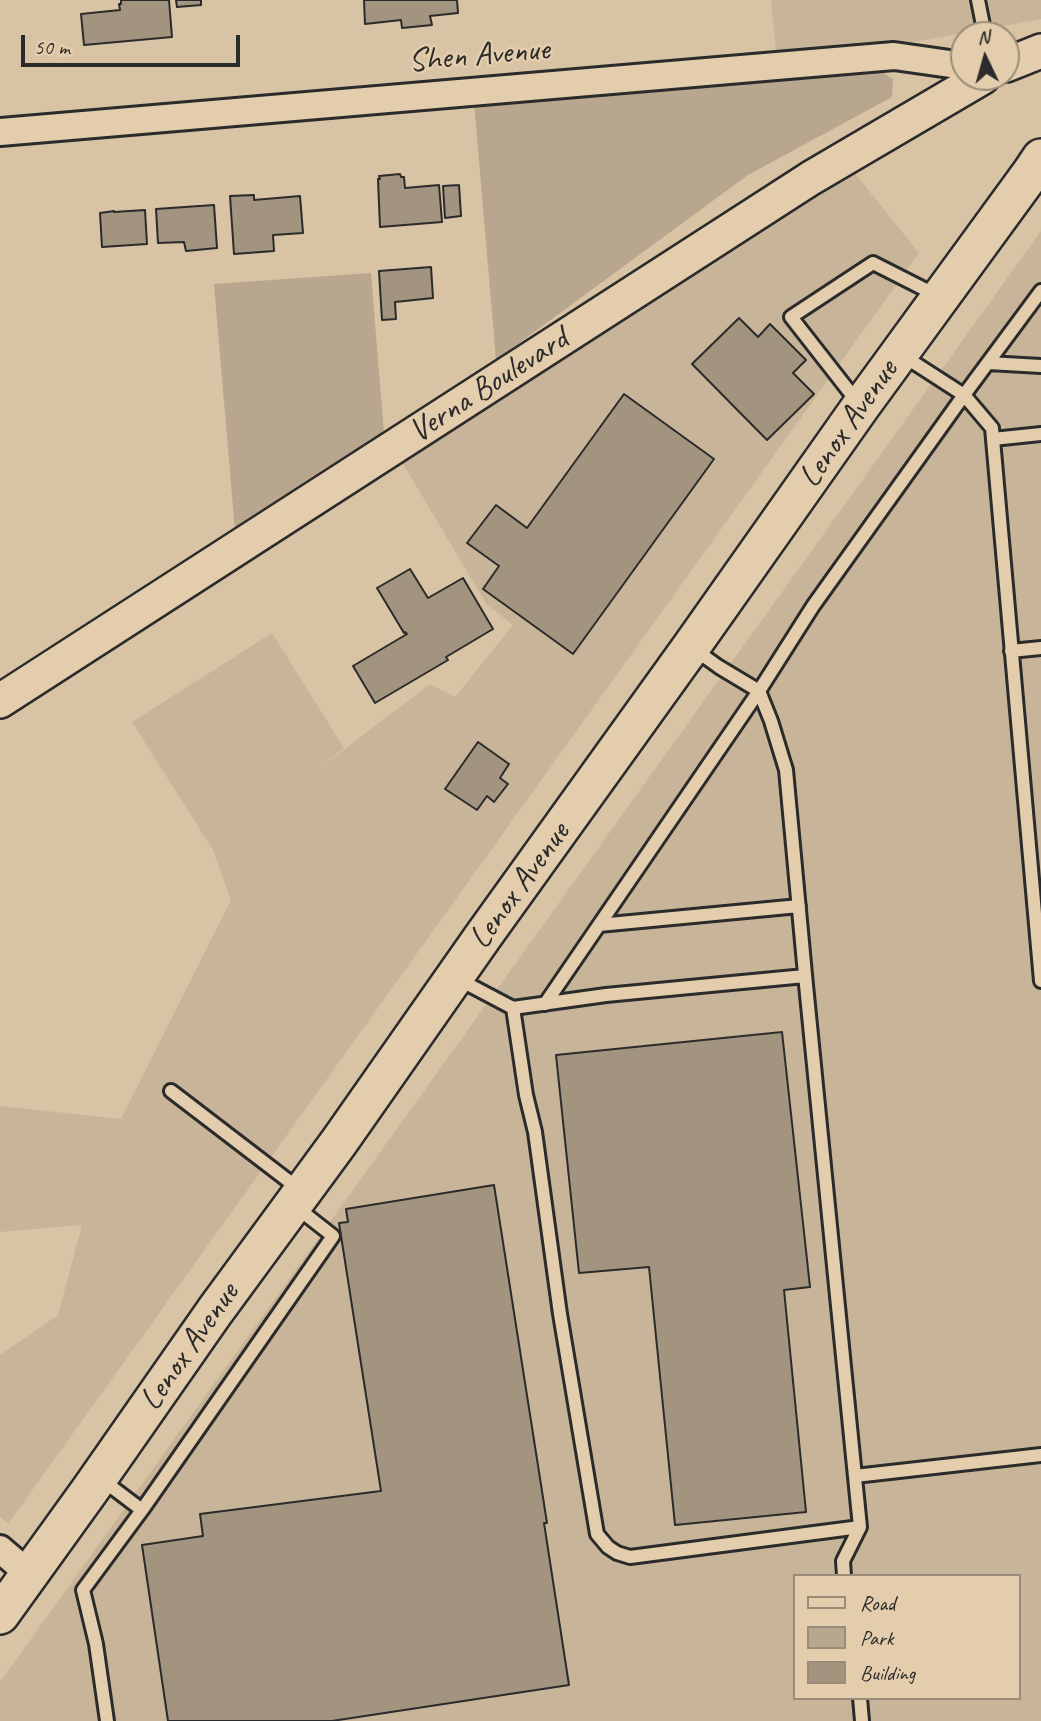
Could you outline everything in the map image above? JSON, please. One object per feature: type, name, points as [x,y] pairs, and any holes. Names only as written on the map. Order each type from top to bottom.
[{"type":"main road","name":"Lenox Avenue","points":[[0,1615],[899,352],[1041,158]]},
{"type":"street","points":[[1020,59],[1041,51]]},
{"type":"street","name":"Shen Avenue","points":[[0,132],[894,55],[950,64]]},
{"type":"street","name":"Verna Boulevard","points":[[0,701],[811,178],[959,91]]},
{"type":"street","points":[[0,1549],[29,1574]]},
{"type":"lane","points":[[978,0],[982,21]]},
{"type":"lane","points":[[861,406],[791,317],[873,263],[940,297]]},
{"type":"lane","points":[[545,1004],[759,691],[813,606],[1041,291]]},
{"type":"lane","points":[[899,352],[964,395],[992,428],[1041,981]]},
{"type":"lane","points":[[988,363],[1041,366]]},
{"type":"lane","points":[[993,439],[1041,434]]},
{"type":"lane","points":[[691,647],[759,691],[786,770],[860,1527],[843,1561],[844,1574]]},
{"type":"lane","points":[[1011,651],[1041,648]]},
{"type":"lane","points":[[599,925],[799,906]]},
{"type":"lane","points":[[455,977],[513,1008],[606,995],[805,976]]},
{"type":"lane","points":[[513,1008],[526,1095],[535,1132],[560,1314],[597,1534],[608,1547],[630,1557],[860,1527]]},
{"type":"lane","points":[[107,1721],[96,1644],[83,1590],[333,1236],[298,1198],[171,1091]]},
{"type":"lane","points":[[855,1476],[1041,1455]]},
{"type":"lane","points":[[99,1477],[142,1510]]},
{"type":"lane","points":[[860,1700],[862,1721]]},
{"type":"shaded area","points":[[771,0],[1041,0],[1041,19],[1020,23],[950,21],[950,35],[913,42],[776,53]]},
{"type":"shaded area","points":[[852,170],[919,253],[8,1524],[0,1517],[0,1355],[58,1315],[82,1225],[0,1232],[0,1106],[121,1119],[231,900],[213,850],[132,722],[272,633],[344,748],[316,771],[430,684],[455,697],[513,625],[487,605],[402,462]]},
{"type":"shaded area","points":[[1041,231],[1041,1721],[0,1721],[0,1682]]},
{"type":"green space","points":[[879,70],[893,79],[892,97],[748,175],[496,360],[474,102]]},
{"type":"green space","points":[[371,273],[384,433],[235,531],[214,284]]},
{"type":"building","points":[[121,0],[169,0],[172,37],[84,45],[81,14],[120,10]]},
{"type":"building","points":[[176,0],[201,0],[201,5],[177,7]]},
{"type":"building","points":[[364,0],[457,0],[458,13],[430,16],[432,25],[402,28],[401,20],[365,24]]},
{"type":"building","points":[[400,174],[404,177],[405,188],[439,185],[442,222],[380,227],[379,176]]},
{"type":"building","points":[[459,185],[461,216],[445,218],[443,186]]},
{"type":"building","points":[[254,195],[254,200],[300,196],[303,233],[273,235],[274,251],[234,254],[230,196]]},
{"type":"building","points":[[214,205],[217,248],[186,251],[184,242],[158,243],[156,209]]},
{"type":"building","points":[[145,210],[147,244],[102,247],[100,213]]},
{"type":"building","points":[[431,267],[433,298],[395,302],[396,319],[382,320],[379,271]]},
{"type":"building","points":[[739,318],[758,337],[770,324],[806,360],[793,373],[814,394],[767,440],[692,364]]},
{"type":"building","points":[[624,394],[714,459],[573,654],[483,589],[499,566],[467,543],[496,505],[527,528]]},
{"type":"building","points":[[410,569],[428,598],[463,578],[493,629],[446,657],[448,660],[375,703],[353,666],[407,634],[377,588]]},
{"type":"building","points":[[478,742],[509,764],[500,778],[508,784],[494,802],[487,796],[477,810],[445,789]]},
{"type":"building","points":[[782,1032],[810,1287],[784,1290],[806,1512],[675,1525],[649,1267],[579,1273],[556,1055]]},
{"type":"building","points":[[494,1185],[547,1523],[544,1523],[569,1685],[332,1721],[168,1721],[142,1545],[203,1536],[200,1514],[381,1491],[339,1223],[348,1222],[346,1209]]}]
